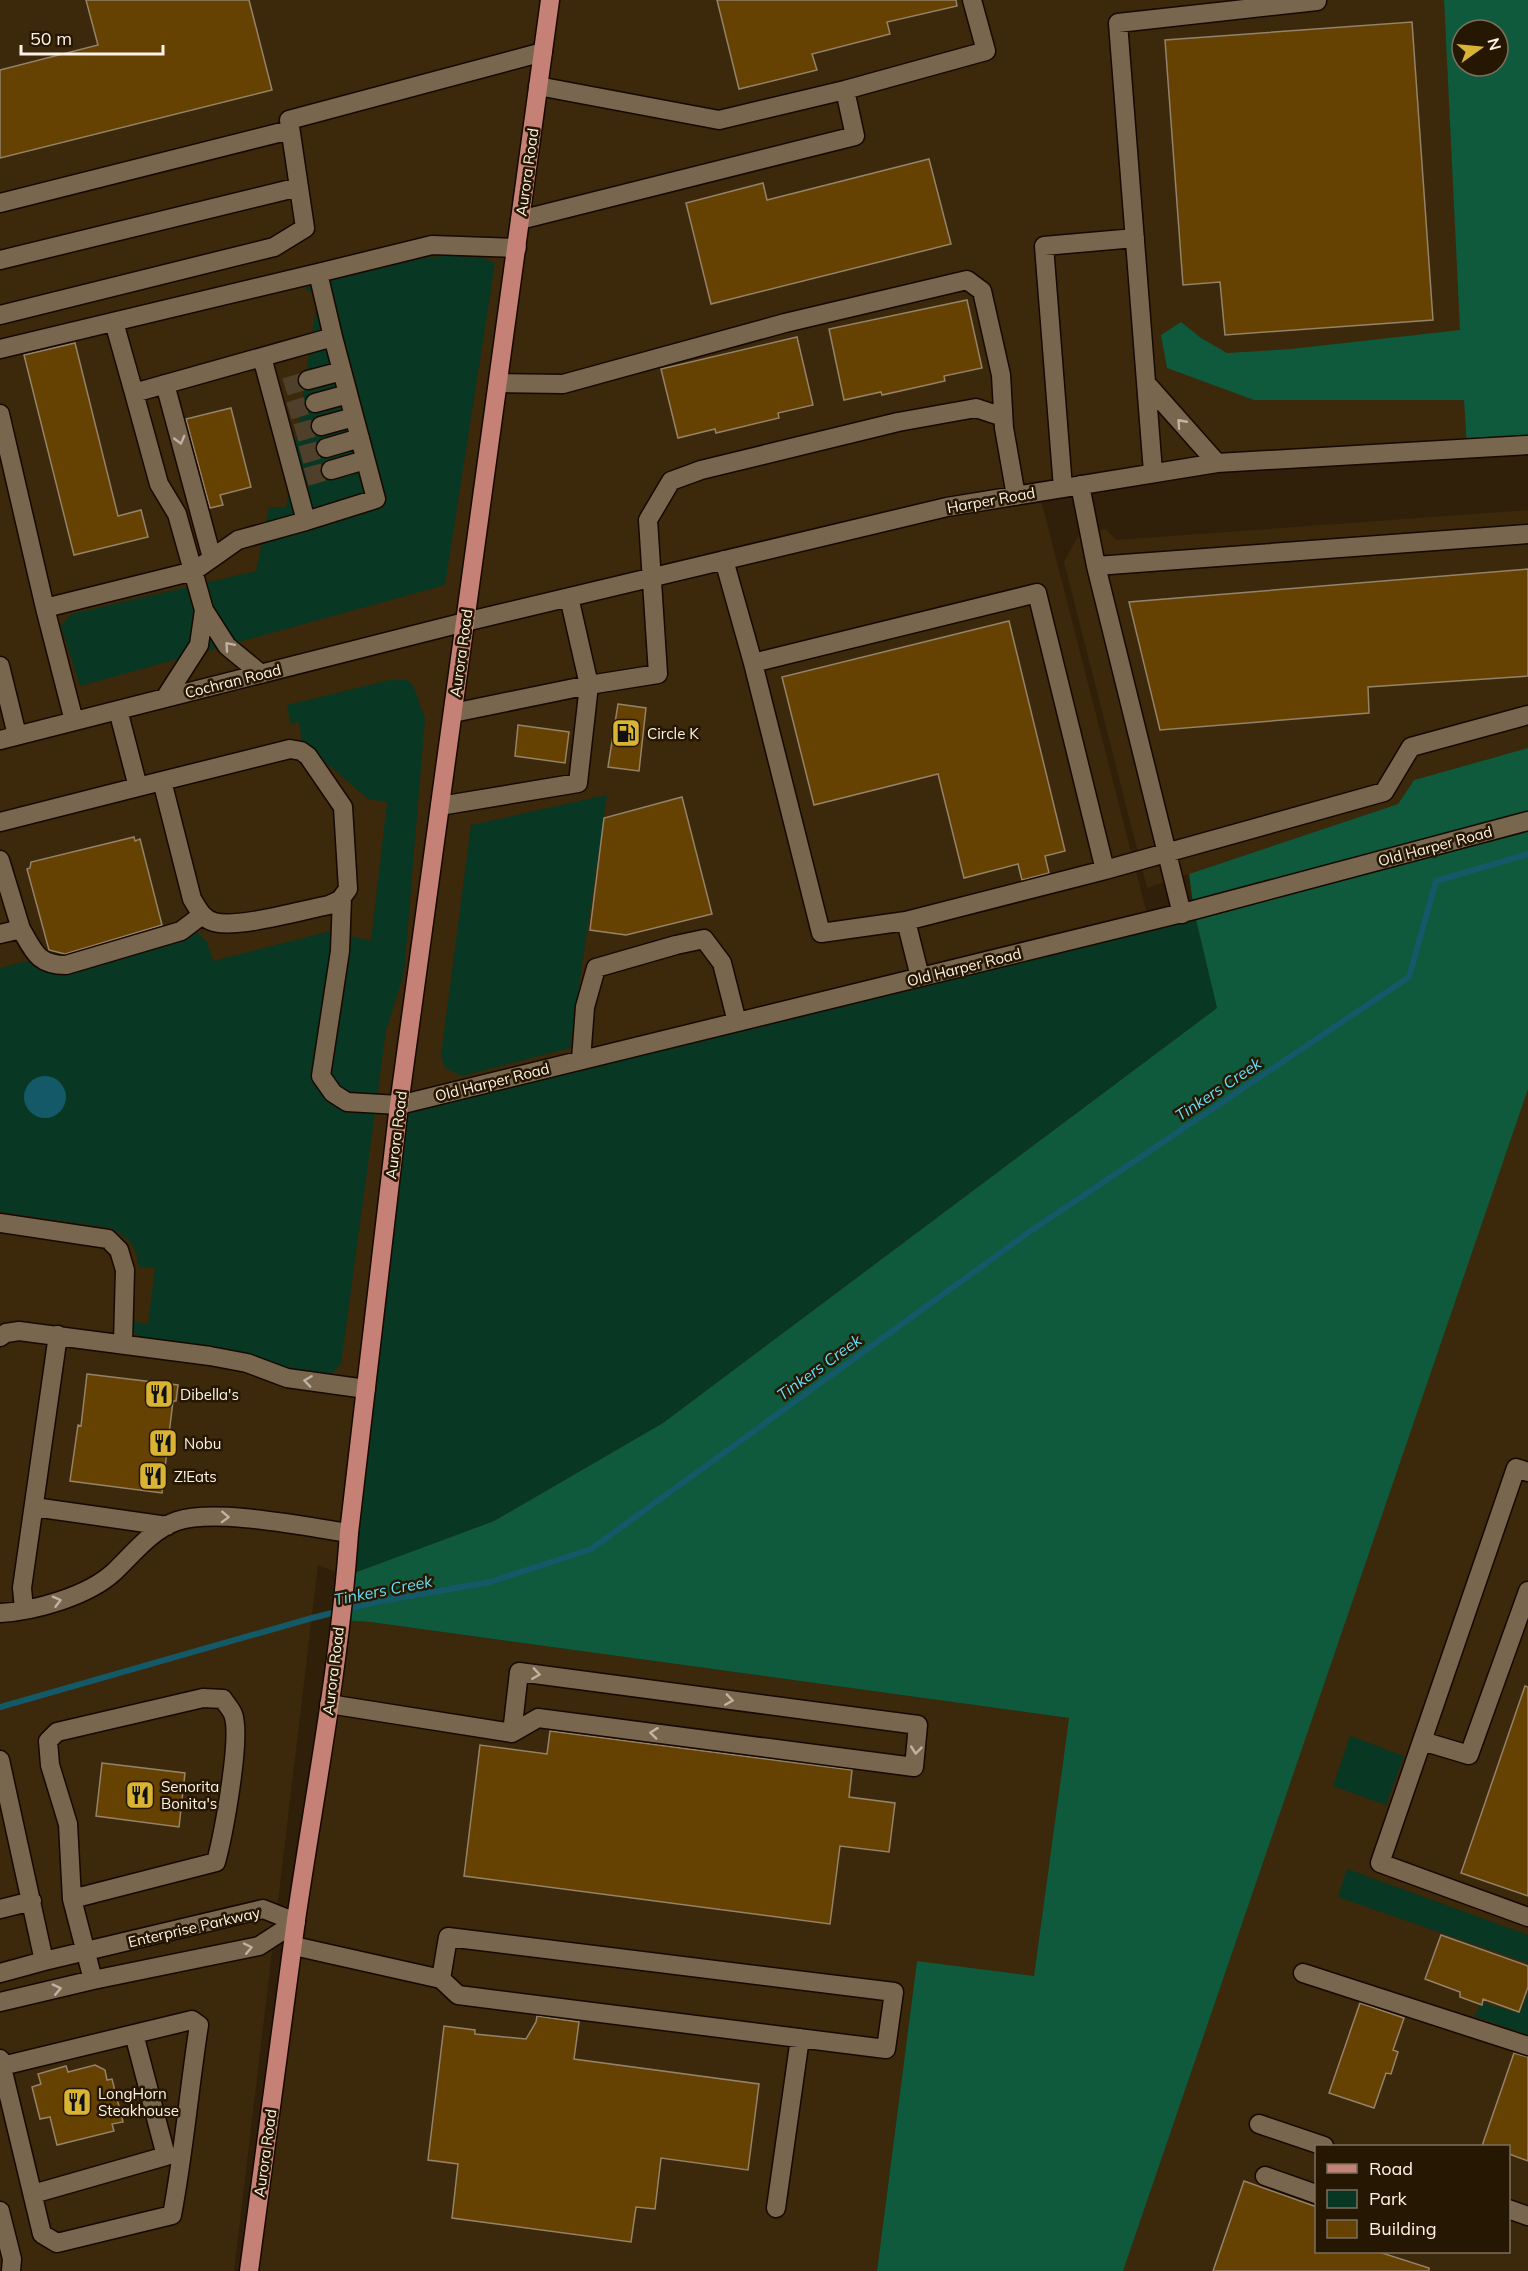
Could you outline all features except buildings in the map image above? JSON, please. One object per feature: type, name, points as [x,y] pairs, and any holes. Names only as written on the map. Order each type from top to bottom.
[{"type":"main road","name":"Aurora Road","points":[[249,2271],[296,1922],[338,1639],[399,1105],[550,0]]},
{"type":"street","points":[[538,86],[718,120],[846,90],[986,51],[972,0]]},
{"type":"street","points":[[1153,472],[1118,23],[1317,2]]},
{"type":"street","points":[[0,315],[274,247],[305,228],[289,120],[543,52]]},
{"type":"street","points":[[520,220],[855,136],[846,90]]},
{"type":"street","points":[[0,203],[290,130]]},
{"type":"street","points":[[0,260],[299,187]]},
{"type":"street","points":[[1134,238],[1044,246],[1071,486],[1096,566],[1182,914]]},
{"type":"street","points":[[0,349],[432,245],[517,248]]},
{"type":"street","points":[[45,608],[194,571],[238,540],[376,499],[318,273]]},
{"type":"street","points":[[498,383],[563,384],[785,323],[967,280],[982,291],[1001,375],[1003,417],[1016,495]]},
{"type":"street","points":[[114,322],[159,484],[177,514],[204,610],[227,646],[261,674]]},
{"type":"street","points":[[134,393],[333,337]]},
{"type":"street","points":[[262,357],[278,389],[301,479],[306,521]]},
{"type":"street","points":[[308,380],[342,371]]},
{"type":"street","points":[[1146,383],[1217,463]]},
{"type":"street","points":[[165,384],[212,558]]},
{"type":"street","points":[[315,403],[348,394]]},
{"type":"street","points":[[453,713],[589,685],[658,674],[648,520],[671,481],[701,470],[898,422],[976,408],[1003,417]]},
{"type":"street","points":[[0,414],[74,721]]},
{"type":"street","points":[[321,426],[354,417]]},
{"type":"street","points":[[326,448],[360,438]]},
{"type":"street","name":"Harper Road","points":[[465,622],[947,507],[1153,472],[1217,463],[1528,445]]},
{"type":"street","points":[[331,470],[366,460]]},
{"type":"street","points":[[1096,566],[1528,534]]},
{"type":"street","points":[[724,560],[753,663],[821,933],[906,921],[1105,870],[1384,792],[1411,747],[1528,715]]},
{"type":"street","points":[[753,663],[1037,593],[1105,870]]},
{"type":"street","points":[[440,806],[578,783],[589,685],[570,597]]},
{"type":"street","points":[[165,698],[199,645],[204,610]]},
{"type":"street","name":"Cochran Road","points":[[9,737],[465,622]]},
{"type":"street","points":[[0,666],[9,737]]},
{"type":"street","points":[[118,710],[138,787]]},
{"type":"street","points":[[0,822],[290,748],[301,751],[312,762],[343,807],[348,889],[342,898],[329,905],[234,924],[213,922],[202,915],[192,899],[162,781]]},
{"type":"street","name":"Old Harper Road","points":[[342,898],[340,951],[321,1076],[333,1093],[347,1102],[399,1105],[1182,914],[1528,821]]},
{"type":"street","points":[[0,860],[21,929],[40,959],[52,965],[66,966],[182,932],[202,915]]},
{"type":"street","points":[[906,921],[920,977]]},
{"type":"street","points":[[0,934],[21,929]]},
{"type":"street","points":[[581,1060],[585,1007],[596,968],[676,945],[704,939],[722,963],[737,1022]]},
{"type":"street","points":[[0,1223],[108,1239],[119,1250],[125,1270],[123,1343]]},
{"type":"street","points":[[0,1337],[6,1333],[19,1331],[123,1343],[210,1356],[247,1364],[287,1378],[366,1389]]},
{"type":"street","points":[[24,1609],[22,1588],[58,1335]]},
{"type":"street","points":[[1528,1472],[1516,1468],[1380,1863],[1528,1917]]},
{"type":"street","points":[[34,1507],[167,1526]]},
{"type":"street","points":[[0,1613],[69,1598],[92,1589],[113,1573],[155,1532],[177,1521],[196,1517],[237,1518],[349,1533]]},
{"type":"street","points":[[1422,1741],[1469,1755],[1528,1591]]},
{"type":"street","points":[[329,1704],[512,1733],[538,1718],[914,1767],[918,1725],[519,1672],[512,1733]]},
{"type":"street","points":[[72,1899],[216,1862],[224,1830],[236,1736],[234,1715],[223,1699],[203,1698],[69,1729],[57,1732],[48,1741],[50,1764],[68,1824],[72,1899],[93,1980]]},
{"type":"street","points":[[0,1761],[44,1961]]},
{"type":"street","points":[[0,1909],[32,1900]]},
{"type":"street","name":"Enterprise Parkway","points":[[0,1973],[263,1909],[296,1922]]},
{"type":"street","name":"Enterprise Parkway","points":[[0,2002],[93,1980],[259,1946],[296,1922]]},
{"type":"street","points":[[294,1946],[441,1978],[458,1995],[886,2049],[894,1992],[447,1937],[441,1978]]},
{"type":"street","points":[[1304,1973],[1528,2046]]},
{"type":"street","points":[[192,2020],[199,2025],[174,2154],[172,2215],[57,2242],[42,2235],[1,2062],[134,2034],[192,2020]]},
{"type":"street","points":[[134,2034],[174,2154]]},
{"type":"street","points":[[776,2208],[800,2038]]},
{"type":"street","points":[[1258,2124],[1321,2145]]},
{"type":"street","points":[[33,2194],[174,2154]]},
{"type":"street","points":[[1264,2176],[1315,2193]]},
{"type":"street","points":[[1510,2209],[1528,2216]]},
{"type":"street","points":[[1,2222],[12,2259],[11,2271]]},
{"type":"shaded area","points":[[0,0],[1444,0],[1467,449],[1217,463],[1039,492],[1149,922],[346,1576],[318,1565],[234,2271],[0,2271]]},
{"type":"shaded area","points":[[1528,510],[1528,748],[1414,780],[1398,804],[1147,888],[1064,562],[1080,533],[1106,529],[1116,540]]},
{"type":"shaded area","points":[[1528,1083],[1528,2271],[1121,2271]]},
{"type":"shaded area","points":[[340,1620],[370,1622],[1069,1718],[1034,1977],[917,1961],[877,2271],[249,2271]]},
{"type":"green space","points":[[1444,0],[1528,0],[1528,445],[1467,449],[1464,400],[1254,400],[1167,368],[1161,335],[1181,322],[1201,338],[1227,353],[1291,349],[1460,330]]},
{"type":"green space","points":[[473,254],[495,263],[445,585],[80,686],[61,626],[71,614],[256,571],[269,507],[286,507],[318,295],[305,289],[325,275],[431,257]]},
{"type":"green space","points":[[390,680],[406,680],[413,685],[425,719],[404,973],[386,1031],[341,1364],[330,1375],[280,1369],[142,1340],[134,1332],[131,1321],[148,1324],[155,1268],[139,1267],[134,1248],[127,1239],[111,1228],[0,1212],[0,968],[35,959],[57,972],[172,944],[181,928],[190,926],[207,942],[213,961],[331,931],[371,941],[387,802],[368,799],[302,742],[299,721],[291,725],[287,705]]},
{"type":"green space","points":[[1528,748],[1528,1089],[1123,2271],[877,2271],[917,1961],[1034,1976],[1069,1718],[370,1622],[340,1620],[346,1576],[494,1521],[663,1423],[1217,1008],[1194,911],[1189,874],[1398,804],[1414,780]]},
{"type":"green space","points":[[607,795],[570,1048],[462,1076],[445,1068],[441,1055],[471,825]]},
{"type":"green space","points":[[1194,910],[1217,1008],[663,1423],[494,1521],[346,1576],[399,1105]]},
{"type":"green space","points":[[1350,1736],[1404,1756],[1386,1805],[1333,1786]]},
{"type":"green space","points":[[1347,1869],[1528,1935],[1528,1963],[1338,1897]]},
{"type":"green space","points":[[1528,1993],[1528,2035],[1474,2016],[1482,2003],[1520,2013]]},
{"type":"water","points":[[45,1076],[60,1082],[66,1097],[60,1112],[45,1118],[30,1112],[24,1097],[30,1082]]},
{"type":"waterway","name":"Tinkers Creek","points":[[0,1707],[312,1618],[376,1602],[490,1582],[591,1549],[1032,1230],[1409,977],[1436,881],[1528,854]]},
{"type":"tunnel","points":[[285,387],[308,380]]},
{"type":"tunnel","points":[[289,411],[315,403]]},
{"type":"tunnel","points":[[296,433],[321,426]]},
{"type":"tunnel","points":[[301,455],[326,448]]},
{"type":"tunnel","points":[[306,477],[331,470]]},
{"type":"place","name":"Circle K","points":[[626,733]]},
{"type":"place","name":"Dibella's","points":[[159,1394]]},
{"type":"place","name":"Nobu","points":[[163,1443]]},
{"type":"place","name":"Z!Eats","points":[[153,1476]]},
{"type":"place","name":"Senorita Bonita's","points":[[140,1795]]},
{"type":"place","name":"LongHorn Steakhouse","points":[[77,2102]]}]
